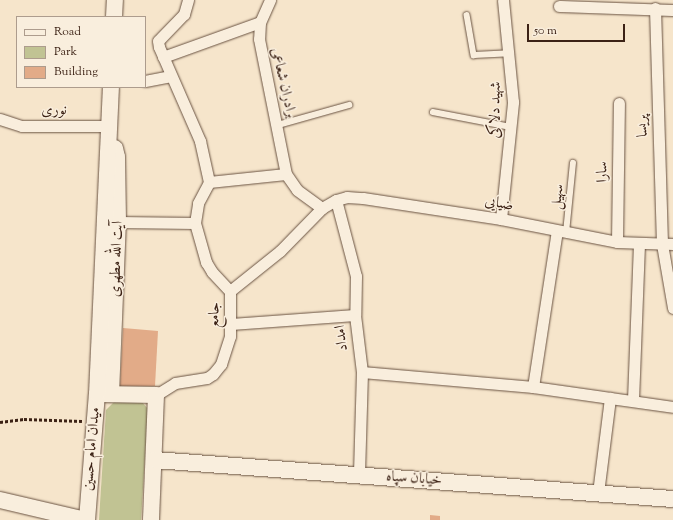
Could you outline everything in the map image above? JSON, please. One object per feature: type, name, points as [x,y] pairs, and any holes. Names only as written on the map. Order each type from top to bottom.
[{"type":"main road","points":[[114,16],[115,0]]},
{"type":"main road","name":"آیت الله مطهری","points":[[104,394],[108,126],[112,88]]},
{"type":"main road","name":"آیت الله مطهری","points":[[104,394],[118,222],[117,157],[108,126]]},
{"type":"main road","name":"میدان امام حسین","points":[[86,520],[94,422],[104,394],[156,395]]},
{"type":"main road","points":[[151,520],[155,460],[156,395]]},
{"type":"main road","name":"خیابان سپاه","points":[[155,460],[673,499]]},
{"type":"main road","points":[[0,500],[58,517],[86,520]]},
{"type":"street","points":[[188,0],[184,14],[158,41],[170,76],[200,141],[209,182],[198,204],[195,223],[201,251],[209,267],[230,290]]},
{"type":"street","name":"برادران شعاعی","points":[[270,0],[260,22],[261,55],[278,125],[286,174]]},
{"type":"street","name":"شهید دلاکی","points":[[501,220],[512,128],[509,53],[503,0]]},
{"type":"street","points":[[559,6],[655,8],[673,10]]},
{"type":"street","name":"پریسا","points":[[655,8],[667,244],[673,308]]},
{"type":"street","points":[[163,56],[260,22]]},
{"type":"street","points":[[146,81],[170,76]]},
{"type":"street","name":"سارا","points":[[617,242],[619,103]]},
{"type":"street","name":"نوری","points":[[0,119],[22,126],[108,126]]},
{"type":"street","points":[[209,182],[286,174],[297,190],[322,208]]},
{"type":"street","name":"ضیایی","points":[[322,208],[336,200],[347,197],[363,198],[501,220],[617,242],[667,244]]},
{"type":"street","name":"امداد","points":[[336,200],[356,276],[355,315],[362,372],[359,475]]},
{"type":"street","name":"جامع","points":[[156,395],[175,383],[207,378],[213,374],[226,350],[231,324],[230,290],[280,251],[322,208]]},
{"type":"street","points":[[118,222],[195,223]]},
{"type":"street","points":[[534,387],[561,232]]},
{"type":"street","points":[[633,400],[639,244]]},
{"type":"street","points":[[231,324],[355,315]]},
{"type":"street","points":[[362,372],[534,387],[633,400],[673,407]]},
{"type":"street","points":[[598,493],[610,398]]},
{"type":"lane","points":[[467,15],[474,55],[509,53]]},
{"type":"lane","points":[[278,125],[349,105]]},
{"type":"lane","points":[[433,112],[512,128]]},
{"type":"lane","name":"سهیل","points":[[561,232],[573,163]]},
{"type":"path","points":[[0,422],[24,420],[94,422]]},
{"type":"green space","points":[[114,402],[142,402],[148,409],[141,520],[99,520],[106,410]]},
{"type":"building","points":[[123,328],[158,331],[155,386],[120,386]]},
{"type":"building","points":[[430,515],[440,516],[440,520],[430,520]]}]
